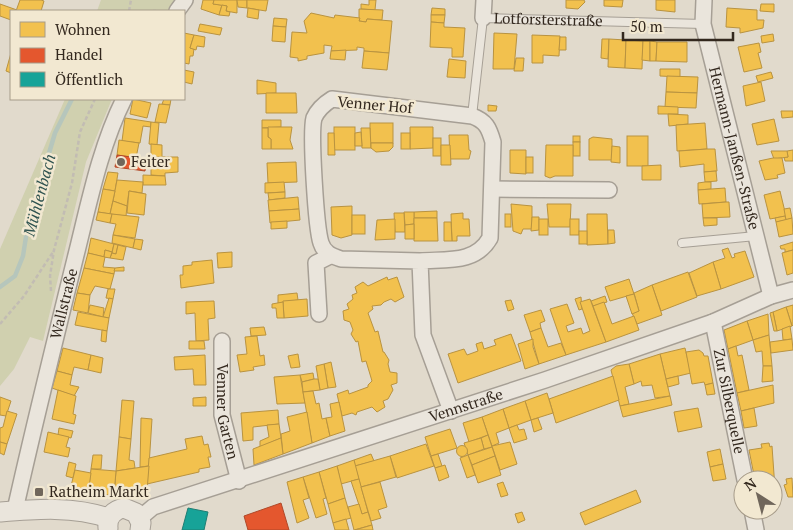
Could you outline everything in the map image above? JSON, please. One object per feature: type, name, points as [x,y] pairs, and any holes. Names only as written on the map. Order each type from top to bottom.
[{"type":"street","name":"Lotforsterstraße","points":[[482,18],[484,0]]},
{"type":"street","name":"Hermann-Janßen-Straße","points":[[704,0],[703,24],[771,296]]},
{"type":"street","name":"Venner Hof","points":[[330,256],[321,243],[314,179],[314,119],[321,106],[332,99],[347,99],[472,116]]},
{"type":"street","name":"Wallstraße","points":[[8,511],[40,399],[87,214],[114,119],[124,100]]},
{"type":"street","points":[[319,314],[316,263],[330,256],[341,259],[420,262],[470,258],[485,247],[490,238],[493,142],[489,127],[482,120],[472,116]]},
{"type":"street","points":[[492,189],[609,190]]},
{"type":"street","points":[[420,262],[423,335],[451,411]]},
{"type":"street","name":"Vennstraße","points":[[140,524],[153,507],[239,481],[451,411],[713,322],[771,296],[793,290]]},
{"type":"street","name":"Zur Silberquelle","points":[[713,322],[743,470]]},
{"type":"street","name":"Venner Garten","points":[[222,341],[222,414],[239,481]]},
{"type":"street","points":[[8,511],[50,508],[87,511],[109,524],[118,509],[124,508],[131,509],[140,524]]},
{"type":"lane","name":"Lotforsterstraße","points":[[472,116],[482,18],[703,24]]},
{"type":"lane","points":[[682,243],[756,236]]},
{"type":"path","points":[[52,297],[50,276],[54,250],[72,183],[80,132],[95,100]]},
{"type":"path","points":[[0,324],[24,296],[54,250]]},
{"type":"green space","points":[[101,0],[178,0],[171,10],[97,10]]},
{"type":"green space","points":[[65,100],[112,100],[86,162],[43,341],[30,337],[14,369],[0,386],[0,249]]},
{"type":"building: Wohnen","points":[[20,0],[44,1],[41,10],[16,10]]},
{"type":"building: Wohnen","points":[[203,0],[214,0],[213,4],[222,5],[219,15],[201,9]]},
{"type":"building: Wohnen","points":[[214,0],[237,0],[237,13],[226,11],[227,6],[213,4]]},
{"type":"building: Wohnen","points":[[237,0],[247,0],[247,8],[238,7]]},
{"type":"building: Wohnen","points":[[247,0],[268,0],[266,11],[247,8]]},
{"type":"building: Wohnen","points":[[369,0],[376,0],[375,10],[361,9],[361,4],[369,5]]},
{"type":"building: Wohnen","points":[[566,0],[584,0],[585,2],[578,9],[566,8]]},
{"type":"building: Wohnen","points":[[604,0],[623,0],[622,7],[604,6]]},
{"type":"building: Wohnen","points":[[656,0],[675,0],[675,12],[656,10]]},
{"type":"building: Wohnen","points":[[0,4],[17,10],[10,10],[10,20],[0,16]]},
{"type":"building: Wohnen","points":[[761,4],[774,4],[774,12],[760,11]]},
{"type":"building: Wohnen","points":[[222,5],[227,6],[226,11],[230,12],[229,16],[219,15]]},
{"type":"building: Wohnen","points":[[248,8],[259,10],[258,19],[247,17]]},
{"type":"building: Wohnen","points":[[432,8],[445,9],[445,15],[431,15]]},
{"type":"building: Wohnen","points":[[727,8],[757,10],[757,20],[764,20],[763,28],[740,33],[740,28],[726,27]]},
{"type":"building: Wohnen","points":[[359,9],[383,10],[382,20],[367,19],[366,22],[359,21]]},
{"type":"building: Wohnen","points":[[311,13],[334,18],[335,15],[360,18],[359,21],[366,22],[367,19],[392,21],[389,53],[364,51],[364,48],[357,47],[357,50],[331,51],[332,46],[324,45],[324,53],[307,56],[307,59],[298,61],[298,58],[290,57],[292,32],[307,33],[304,21]]},
{"type":"building: Wohnen","points":[[431,15],[445,15],[444,23],[431,22]]},
{"type":"building: Wohnen","points":[[274,18],[287,19],[286,27],[273,26]]},
{"type":"building: Wohnen","points":[[431,22],[444,23],[444,27],[465,28],[463,57],[452,57],[452,48],[430,47]]},
{"type":"building: Wohnen","points":[[200,24],[222,28],[220,35],[198,31]]},
{"type":"building: Wohnen","points":[[273,26],[286,27],[285,42],[272,41]]},
{"type":"building: Wohnen","points":[[185,33],[194,35],[190,48],[194,49],[193,56],[190,56],[189,64],[185,63]]},
{"type":"building: Wohnen","points":[[494,33],[517,34],[514,69],[493,69]]},
{"type":"building: Wohnen","points":[[773,34],[774,41],[762,43],[761,36]]},
{"type":"building: Wohnen","points":[[194,35],[205,37],[204,47],[197,46],[196,50],[190,48]]},
{"type":"building: Wohnen","points":[[532,35],[560,36],[559,56],[543,55],[543,63],[532,63]]},
{"type":"building: Wohnen","points":[[560,37],[566,37],[566,50],[559,50]]},
{"type":"building: Wohnen","points":[[602,39],[609,39],[608,59],[601,58]]},
{"type":"building: Wohnen","points":[[609,39],[626,40],[625,68],[608,67]]},
{"type":"building: Wohnen","points":[[626,40],[643,41],[642,69],[625,68]]},
{"type":"building: Wohnen","points":[[643,41],[650,41],[650,61],[642,60]]},
{"type":"building: Wohnen","points":[[650,41],[657,42],[656,61],[650,61]]},
{"type":"building: Wohnen","points":[[657,42],[687,42],[687,62],[656,61]]},
{"type":"building: Wohnen","points":[[759,43],[761,52],[758,53],[762,68],[744,72],[738,47]]},
{"type":"building: Wohnen","points":[[346,50],[345,60],[330,59],[331,51]]},
{"type":"building: Wohnen","points":[[364,51],[389,53],[387,70],[362,68]]},
{"type":"building: Wohnen","points":[[10,57],[10,73],[6,71]]},
{"type":"building: Wohnen","points":[[516,58],[524,58],[523,71],[514,71]]},
{"type":"building: Wohnen","points":[[449,59],[466,61],[465,78],[447,77]]},
{"type":"building: Wohnen","points":[[660,69],[680,69],[680,77],[660,76]]},
{"type":"building: Wohnen","points":[[185,70],[194,72],[192,84],[185,82]]},
{"type":"building: Wohnen","points":[[771,72],[773,78],[758,82],[756,76]]},
{"type":"building: Wohnen","points":[[667,76],[698,77],[697,93],[666,92]]},
{"type":"building: Wohnen","points":[[257,80],[276,83],[276,93],[257,94]]},
{"type":"building: Wohnen","points":[[761,82],[765,101],[746,106],[743,86]]},
{"type":"building: Wohnen","points":[[666,92],[697,93],[696,108],[665,107]]},
{"type":"building: Wohnen","points":[[266,93],[296,93],[297,113],[266,113]]},
{"type":"building: Wohnen","points":[[133,100],[151,103],[147,118],[130,114]]},
{"type":"building: Wohnen","points":[[164,100],[171,100],[170,105],[162,104]]},
{"type":"building: Wohnen","points":[[159,104],[170,105],[166,123],[155,122]]},
{"type":"building: Wohnen","points":[[488,105],[497,106],[496,111],[488,111]]},
{"type":"building: Wohnen","points":[[658,106],[678,107],[678,114],[658,114]]},
{"type":"building: Wohnen","points":[[781,111],[793,111],[793,117],[782,118]]},
{"type":"building: Wohnen","points":[[668,114],[688,115],[688,124],[669,126]]},
{"type":"building: Wohnen","points":[[125,118],[151,122],[151,127],[143,126],[140,143],[122,141]]},
{"type":"building: Wohnen","points":[[774,119],[779,141],[757,145],[752,124]]},
{"type":"building: Wohnen","points":[[262,120],[281,120],[281,127],[262,128]]},
{"type":"building: Wohnen","points":[[151,122],[159,123],[157,145],[149,144]]},
{"type":"building: Wohnen","points":[[370,123],[393,123],[393,143],[370,143]]},
{"type":"building: Wohnen","points":[[705,123],[707,149],[677,151],[676,125]]},
{"type":"building: Wohnen","points":[[268,127],[292,127],[290,140],[293,149],[271,149]]},
{"type":"building: Wohnen","points":[[334,127],[355,127],[355,150],[334,150]]},
{"type":"building: Wohnen","points":[[410,127],[433,127],[433,148],[410,149]]},
{"type":"building: Wohnen","points":[[262,128],[268,128],[271,149],[262,149]]},
{"type":"building: Wohnen","points":[[361,128],[370,128],[371,148],[362,148]]},
{"type":"building: Wohnen","points":[[361,132],[362,146],[355,146],[355,133]]},
{"type":"building: Wohnen","points":[[328,133],[334,133],[335,155],[328,155]]},
{"type":"building: Wohnen","points":[[401,133],[410,133],[410,149],[401,149]]},
{"type":"building: Wohnen","points":[[449,135],[468,135],[469,150],[471,151],[469,159],[450,159]]},
{"type":"building: Wohnen","points":[[573,136],[580,136],[580,142],[573,142]]},
{"type":"building: Wohnen","points":[[627,136],[648,136],[648,166],[627,166]]},
{"type":"building: Wohnen","points":[[593,137],[612,139],[612,160],[589,160],[589,139]]},
{"type":"building: Wohnen","points":[[433,138],[441,138],[441,156],[433,156]]},
{"type":"building: Wohnen","points":[[119,140],[139,143],[136,158],[117,155]]},
{"type":"building: Wohnen","points":[[573,142],[580,142],[580,156],[573,156]]},
{"type":"building: Wohnen","points":[[371,143],[393,143],[393,147],[389,151],[376,152],[371,148]]},
{"type":"building: Wohnen","points":[[151,144],[162,145],[162,158],[151,157]]},
{"type":"building: Wohnen","points":[[441,145],[450,145],[451,165],[441,165]]},
{"type":"building: Wohnen","points":[[546,145],[573,145],[573,176],[555,176],[550,178],[545,176]]},
{"type":"building: Wohnen","points":[[612,146],[620,147],[620,163],[611,162]]},
{"type":"building: Wohnen","points":[[715,149],[717,171],[704,172],[704,164],[680,167],[679,151]]},
{"type":"building: Wohnen","points":[[510,150],[526,150],[526,174],[510,173]]},
{"type":"building: Wohnen","points":[[793,150],[793,161],[785,161],[784,157],[788,157],[787,151]]},
{"type":"building: Wohnen","points":[[771,151],[787,151],[788,157],[774,159]]},
{"type":"building: Wohnen","points":[[151,157],[178,157],[178,172],[165,173],[165,176],[151,175]]},
{"type":"building: Wohnen","points":[[526,157],[533,157],[533,173],[526,173]]},
{"type":"building: Wohnen","points":[[782,158],[785,173],[777,175],[778,178],[765,180],[759,161]]},
{"type":"building: Wohnen","points":[[296,162],[297,182],[268,183],[267,163]]},
{"type":"building: Wohnen","points":[[661,165],[661,180],[642,180],[642,166]]},
{"type":"building: Wohnen","points":[[716,171],[717,181],[705,182],[704,172]]},
{"type":"building: Wohnen","points":[[108,172],[118,173],[115,191],[103,189]]},
{"type":"building: Wohnen","points":[[143,175],[165,176],[166,185],[143,185]]},
{"type":"building: Wohnen","points":[[117,180],[143,182],[142,193],[129,191],[127,206],[113,201]]},
{"type":"building: Wohnen","points":[[284,182],[285,192],[265,193],[265,183]]},
{"type":"building: Wohnen","points":[[711,182],[711,189],[698,190],[698,183]]},
{"type":"building: Wohnen","points":[[725,188],[726,202],[699,204],[698,190]]},
{"type":"building: Wohnen","points":[[103,189],[115,191],[110,214],[98,212]]},
{"type":"building: Wohnen","points":[[129,191],[146,194],[144,215],[127,213]]},
{"type":"building: Wohnen","points":[[780,191],[786,216],[770,219],[764,195]]},
{"type":"building: Wohnen","points":[[285,192],[285,198],[269,200],[268,193]]},
{"type":"building: Wohnen","points":[[298,197],[299,209],[269,211],[268,200]]},
{"type":"building: Wohnen","points":[[113,201],[127,206],[126,216],[110,214]]},
{"type":"building: Wohnen","points":[[729,202],[730,217],[703,218],[702,204]]},
{"type":"building: Wohnen","points":[[511,204],[532,206],[532,229],[523,229],[521,234],[513,231]]},
{"type":"building: Wohnen","points":[[547,204],[571,204],[570,227],[549,227]]},
{"type":"building: Wohnen","points":[[352,206],[352,235],[341,238],[332,235],[331,207]]},
{"type":"building: Wohnen","points":[[790,208],[792,218],[786,220],[784,209]]},
{"type":"building: Wohnen","points":[[299,209],[300,220],[270,223],[269,211]]},
{"type":"building: Wohnen","points":[[437,211],[437,218],[414,218],[414,212]]},
{"type":"building: Wohnen","points":[[98,212],[112,214],[110,223],[96,220]]},
{"type":"building: Wohnen","points":[[404,212],[414,212],[414,224],[405,225]]},
{"type":"building: Wohnen","points":[[394,213],[404,213],[405,232],[395,232]]},
{"type":"building: Wohnen","points":[[463,213],[463,219],[469,219],[470,236],[457,236],[457,241],[452,241],[451,214]]},
{"type":"building: Wohnen","points":[[112,214],[139,217],[135,238],[113,235],[116,224],[110,223]]},
{"type":"building: Wohnen","points":[[505,214],[511,214],[511,227],[505,227]]},
{"type":"building: Wohnen","points":[[587,214],[607,214],[608,244],[587,245]]},
{"type":"building: Wohnen","points":[[352,215],[365,215],[365,234],[352,234]]},
{"type":"building: Wohnen","points":[[785,216],[786,220],[776,222],[775,218]]},
{"type":"building: Wohnen","points":[[532,217],[539,217],[539,230],[531,231]]},
{"type":"building: Wohnen","points":[[414,218],[437,218],[438,241],[414,241]]},
{"type":"building: Wohnen","points":[[703,218],[717,218],[717,225],[704,226]]},
{"type":"building: Wohnen","points":[[792,218],[793,234],[779,237],[776,222]]},
{"type":"building: Wohnen","points":[[395,219],[395,239],[375,240],[377,220]]},
{"type":"building: Wohnen","points":[[539,219],[548,219],[548,235],[539,235]]},
{"type":"building: Wohnen","points":[[570,219],[579,219],[579,235],[570,235]]},
{"type":"building: Wohnen","points":[[287,221],[287,228],[271,229],[271,222]]},
{"type":"building: Wohnen","points":[[444,222],[451,222],[452,241],[444,241]]},
{"type":"building: Wohnen","points":[[414,224],[414,239],[405,239],[405,225]]},
{"type":"building: Wohnen","points":[[608,230],[614,230],[615,243],[608,244]]},
{"type":"building: Wohnen","points":[[579,231],[587,231],[587,244],[579,244]]},
{"type":"building: Wohnen","points":[[113,235],[135,239],[133,248],[112,243]]},
{"type":"building: Wohnen","points":[[91,238],[114,244],[112,252],[105,250],[104,257],[88,253]]},
{"type":"building: Wohnen","points":[[135,239],[143,240],[141,250],[133,248]]},
{"type":"building: Wohnen","points":[[793,242],[793,250],[785,252],[785,249],[781,249],[780,246]]},
{"type":"building: Wohnen","points":[[114,244],[118,245],[116,254],[112,253]]},
{"type":"building: Wohnen","points":[[118,245],[126,247],[123,260],[110,258],[112,253],[116,254]]},
{"type":"building: Wohnen","points":[[728,248],[732,258],[735,257],[734,254],[745,251],[754,277],[721,289],[713,262],[725,258],[722,250]]},
{"type":"building: Wohnen","points":[[105,250],[112,252],[110,258],[104,257]]},
{"type":"building: Wohnen","points":[[793,250],[793,273],[787,275],[782,253]]},
{"type":"building: Wohnen","points":[[232,252],[232,267],[218,268],[217,253]]},
{"type":"building: Wohnen","points":[[88,253],[105,257],[103,267],[115,268],[114,274],[84,268]]},
{"type":"building: Wohnen","points":[[212,260],[214,283],[181,288],[180,275],[183,275],[183,266],[192,265],[192,262]]},
{"type":"building: Wohnen","points":[[713,262],[721,289],[697,296],[689,273]]},
{"type":"building: Wohnen","points":[[124,267],[124,271],[114,271],[115,268]]},
{"type":"building: Wohnen","points":[[84,268],[114,274],[110,289],[95,286],[90,295],[77,293]]},
{"type":"building: Wohnen","points":[[688,272],[697,297],[661,311],[652,285]]},
{"type":"building: Wohnen","points":[[387,277],[388,280],[397,277],[404,297],[395,302],[391,299],[381,305],[372,306],[373,309],[368,313],[375,332],[378,331],[383,352],[389,360],[390,372],[397,373],[397,383],[391,385],[393,390],[388,399],[383,401],[385,407],[377,412],[372,407],[357,412],[356,415],[352,413],[342,416],[337,394],[348,390],[349,394],[368,387],[372,381],[366,361],[362,362],[358,341],[356,342],[351,334],[353,330],[350,322],[344,320],[343,311],[349,309],[347,304],[353,299],[352,295],[357,293],[355,287],[363,282],[368,286]]},
{"type":"building: Wohnen","points":[[629,279],[634,294],[610,301],[605,287]]},
{"type":"building: Wohnen","points":[[652,285],[662,315],[637,324],[632,313],[639,311],[634,293]]},
{"type":"building: Wohnen","points":[[108,289],[115,289],[113,299],[106,298]]},
{"type":"building: Wohnen","points":[[77,293],[90,295],[88,313],[73,310]]},
{"type":"building: Wohnen","points":[[297,293],[298,300],[278,303],[278,295]]},
{"type":"building: Wohnen","points":[[634,294],[639,311],[632,314],[626,296]]},
{"type":"building: Wohnen","points":[[605,296],[607,302],[593,306],[591,301]]},
{"type":"building: Wohnen","points":[[581,297],[582,309],[579,310],[575,299]]},
{"type":"building: Wohnen","points":[[109,298],[113,299],[109,318],[103,317]]},
{"type":"building: Wohnen","points":[[307,299],[308,316],[284,318],[283,301]]},
{"type":"building: Wohnen","points":[[590,299],[606,342],[566,355],[550,309],[567,304],[574,323],[566,326],[568,332],[581,328],[583,334],[590,331],[580,302]]},
{"type":"building: Wohnen","points":[[511,300],[514,309],[508,311],[505,301]]},
{"type":"building: Wohnen","points":[[214,301],[215,318],[208,319],[209,340],[196,341],[195,313],[186,314],[186,302]]},
{"type":"building: Wohnen","points":[[283,302],[284,318],[277,318],[276,308],[272,308],[272,304]]},
{"type":"building: Wohnen","points":[[604,302],[612,324],[634,316],[639,330],[606,342],[593,306]]},
{"type":"building: Wohnen","points":[[90,305],[104,308],[103,317],[88,313]]},
{"type":"building: Wohnen","points":[[793,305],[793,325],[792,326],[786,307]]},
{"type":"building: Wohnen","points":[[786,307],[792,326],[777,331],[773,312]]},
{"type":"building: Wohnen","points":[[541,310],[545,321],[540,323],[541,328],[530,332],[524,315]]},
{"type":"building: Wohnen","points":[[78,312],[109,318],[107,331],[75,325]]},
{"type":"building: Wohnen","points":[[773,312],[777,331],[774,331],[770,313]]},
{"type":"building: Wohnen","points":[[768,314],[769,335],[753,340],[747,321]]},
{"type":"building: Wohnen","points":[[747,321],[753,340],[728,349],[724,330]]},
{"type":"building: Wohnen","points":[[790,326],[792,339],[783,340],[782,329]]},
{"type":"building: Wohnen","points":[[264,327],[266,335],[251,336],[250,328]]},
{"type":"building: Wohnen","points":[[541,328],[548,347],[561,343],[566,355],[539,364],[530,332]]},
{"type":"building: Wohnen","points":[[102,330],[107,331],[106,342],[101,341]]},
{"type":"building: Wohnen","points":[[511,334],[521,361],[458,383],[448,354],[464,349],[467,355],[478,351],[476,344],[482,342],[484,349],[496,345],[494,340]]},
{"type":"building: Wohnen","points":[[769,335],[772,366],[763,366],[762,351],[756,352],[753,340]]},
{"type":"building: Wohnen","points":[[257,336],[260,356],[264,355],[265,365],[253,367],[254,370],[240,372],[237,355],[247,354],[245,337]]},
{"type":"building: Wohnen","points":[[533,339],[533,347],[539,364],[525,369],[518,344]]},
{"type":"building: Wohnen","points":[[792,339],[793,350],[771,353],[770,342]]},
{"type":"building: Wohnen","points":[[189,341],[204,341],[205,349],[189,349]]},
{"type":"building: Wohnen","points":[[736,346],[738,356],[742,355],[749,390],[737,393],[728,349]]},
{"type":"building: Wohnen","points":[[63,348],[91,355],[88,370],[74,367],[72,375],[57,371]]},
{"type":"building: Wohnen","points":[[685,348],[691,373],[666,379],[660,354]]},
{"type":"building: Wohnen","points":[[699,350],[704,356],[708,356],[713,383],[705,385],[704,382],[692,384],[686,352]]},
{"type":"building: Wohnen","points":[[298,354],[300,367],[291,368],[288,356]]},
{"type":"building: Wohnen","points":[[660,354],[670,396],[655,398],[652,385],[642,386],[641,381],[634,384],[629,364]]},
{"type":"building: Wohnen","points":[[91,355],[103,358],[101,373],[88,370]]},
{"type":"building: Wohnen","points":[[205,355],[206,385],[194,385],[193,369],[175,370],[174,357]]},
{"type":"building: Wohnen","points":[[331,362],[336,387],[328,388],[324,364]]},
{"type":"building: Wohnen","points":[[324,364],[328,388],[320,390],[316,366]]},
{"type":"building: Wohnen","points":[[629,364],[634,384],[625,387],[629,404],[620,406],[611,370],[616,366]]},
{"type":"building: Wohnen","points":[[763,366],[772,366],[773,381],[762,382]]},
{"type":"building: Wohnen","points":[[57,371],[72,375],[70,385],[79,387],[74,396],[52,388]]},
{"type":"building: Wohnen","points":[[313,373],[314,379],[302,382],[300,375]]},
{"type":"building: Wohnen","points":[[300,375],[305,403],[277,404],[274,377]]},
{"type":"building: Wohnen","points":[[613,376],[619,400],[556,423],[549,399]]},
{"type":"building: Wohnen","points":[[678,376],[679,384],[668,387],[666,379]]},
{"type":"building: Wohnen","points":[[318,379],[320,390],[303,392],[302,382]]},
{"type":"building: Wohnen","points":[[713,383],[715,394],[707,395],[705,385]]},
{"type":"building: Wohnen","points":[[773,385],[774,403],[741,411],[737,393]]},
{"type":"building: Wohnen","points":[[58,390],[76,396],[73,414],[76,415],[74,424],[52,419]]},
{"type":"building: Wohnen","points":[[313,391],[316,404],[319,403],[322,419],[326,418],[330,436],[312,443],[303,392]]},
{"type":"building: Wohnen","points":[[547,393],[553,413],[531,420],[525,401]]},
{"type":"building: Wohnen","points":[[670,396],[672,405],[623,417],[620,406]]},
{"type":"building: Wohnen","points":[[0,397],[11,401],[6,416],[0,415]]},
{"type":"building: Wohnen","points":[[206,397],[206,406],[193,406],[193,398]]},
{"type":"building: Wohnen","points":[[122,400],[134,401],[131,439],[119,437]]},
{"type":"building: Wohnen","points":[[525,401],[531,420],[509,428],[503,409]]},
{"type":"building: Wohnen","points":[[339,402],[345,431],[330,436],[326,418],[332,417],[330,404]]},
{"type":"building: Wohnen","points":[[698,408],[702,427],[678,432],[674,412]]},
{"type":"building: Wohnen","points":[[754,408],[757,426],[744,428],[741,411]]},
{"type":"building: Wohnen","points":[[503,409],[509,428],[496,433],[499,443],[492,446],[482,417]]},
{"type":"building: Wohnen","points":[[278,410],[279,424],[253,427],[253,440],[243,441],[241,413]]},
{"type":"building: Wohnen","points":[[7,411],[17,414],[7,444],[0,442],[0,428],[3,427]]},
{"type":"building: Wohnen","points":[[307,412],[312,443],[283,454],[281,434],[290,431],[287,417]]},
{"type":"building: Wohnen","points":[[482,417],[488,435],[469,442],[463,423]]},
{"type":"building: Wohnen","points":[[141,418],[152,419],[149,466],[140,467]]},
{"type":"building: Wohnen","points":[[538,418],[542,429],[534,432],[531,420]]},
{"type":"building: Wohnen","points":[[279,424],[281,438],[260,447],[260,441],[269,437],[267,425]]},
{"type":"building: Wohnen","points":[[517,425],[519,430],[524,429],[527,439],[514,443],[509,428]]},
{"type":"building: Wohnen","points":[[59,428],[73,431],[71,438],[58,435]]},
{"type":"building: Wohnen","points":[[450,429],[457,448],[431,456],[425,437]]},
{"type":"building: Wohnen","points":[[48,432],[69,437],[66,447],[70,448],[68,457],[44,452]]},
{"type":"building: Wohnen","points":[[488,435],[492,447],[484,449],[481,438]]},
{"type":"building: Wohnen","points":[[202,436],[204,445],[208,444],[211,457],[208,457],[210,467],[199,469],[199,472],[147,484],[149,458],[187,449],[185,439]]},
{"type":"building: Wohnen","points":[[119,437],[131,439],[129,460],[134,461],[135,468],[116,471]]},
{"type":"building: Wohnen","points":[[281,438],[283,454],[254,465],[253,449]]},
{"type":"building: Wohnen","points":[[481,438],[484,449],[468,455],[464,443]]},
{"type":"building: Wohnen","points":[[0,442],[7,444],[4,455],[0,453]]},
{"type":"building: Wohnen","points":[[510,442],[517,464],[500,470],[492,446]]},
{"type":"building: Wohnen","points":[[769,443],[770,447],[772,446],[774,470],[753,470],[749,450],[762,448],[761,444]]},
{"type":"building: Wohnen","points":[[426,444],[434,466],[397,478],[390,456]]},
{"type":"building: Wohnen","points":[[462,445],[468,451],[462,457],[456,451]]},
{"type":"building: Wohnen","points":[[492,447],[495,456],[472,465],[468,455]]},
{"type":"building: Wohnen","points":[[720,449],[723,464],[710,467],[707,452]]},
{"type":"building: Wohnen","points":[[371,454],[374,461],[355,466],[354,460]]},
{"type":"building: Wohnen","points":[[438,454],[442,466],[435,468],[431,456]]},
{"type":"building: Wohnen","points":[[93,455],[102,455],[101,469],[91,469]]},
{"type":"building: Wohnen","points":[[468,455],[475,475],[467,478],[460,458]]},
{"type":"building: Wohnen","points":[[390,456],[396,477],[361,487],[355,466]]},
{"type":"building: Wohnen","points":[[495,456],[501,475],[478,483],[472,465]]},
{"type":"building: Wohnen","points":[[354,460],[359,479],[341,484],[337,466]]},
{"type":"building: Wohnen","points":[[69,462],[76,464],[73,478],[66,476]]},
{"type":"building: Wohnen","points":[[723,464],[726,479],[713,481],[710,467]]},
{"type":"building: Wohnen","points":[[445,465],[449,477],[439,481],[435,468]]},
{"type":"building: Wohnen","points":[[149,466],[147,491],[114,495],[116,471]]},
{"type":"building: Wohnen","points":[[337,466],[345,498],[328,504],[319,472]]},
{"type":"building: Wohnen","points":[[91,469],[116,471],[114,495],[88,494]]},
{"type":"building: Wohnen","points":[[75,470],[91,473],[88,494],[70,490]]},
{"type":"building: Wohnen","points":[[319,472],[326,498],[323,499],[327,514],[316,518],[303,477]]},
{"type":"building: Wohnen","points":[[303,477],[309,498],[303,500],[309,518],[297,523],[287,482]]},
{"type":"building: Wohnen","points":[[792,478],[793,497],[788,497],[784,485],[787,484],[786,479]]},
{"type":"building: Wohnen","points":[[359,479],[368,512],[362,514],[351,481]]},
{"type":"building: Wohnen","points":[[380,482],[387,507],[378,510],[381,518],[371,521],[361,487]]},
{"type":"building: Wohnen","points":[[503,482],[508,495],[501,497],[497,484]]},
{"type":"building: Wohnen","points":[[636,490],[641,502],[585,525],[580,513]]},
{"type":"building: Wohnen","points":[[345,498],[351,518],[333,523],[328,504]]},
{"type":"building: Wohnen","points":[[359,504],[362,514],[368,512],[372,525],[354,530],[348,507]]},
{"type":"building: Wohnen","points":[[522,512],[525,520],[518,523],[515,514]]},
{"type":"building: Wohnen","points":[[346,519],[349,530],[335,530],[333,523]]},
{"type":"building: Wohnen","points":[[372,525],[373,530],[355,530]]},
{"type":"building: Handel","points":[[117,155],[146,159],[145,171],[115,167]]},
{"type":"building: Handel","points":[[281,503],[289,530],[248,530],[244,516]]},
{"type":"building: Öffentlich","points":[[188,508],[208,512],[204,530],[182,530]]},
{"type":"waterway","name":"Mühlenbach","points":[[0,287],[15,276],[23,256],[28,224],[55,133],[72,100]]},
{"type":"place","name":"Feiter","points":[[121,162]]},
{"type":"place","name":"Ratheim Markt","points":[[39,492]]}]
